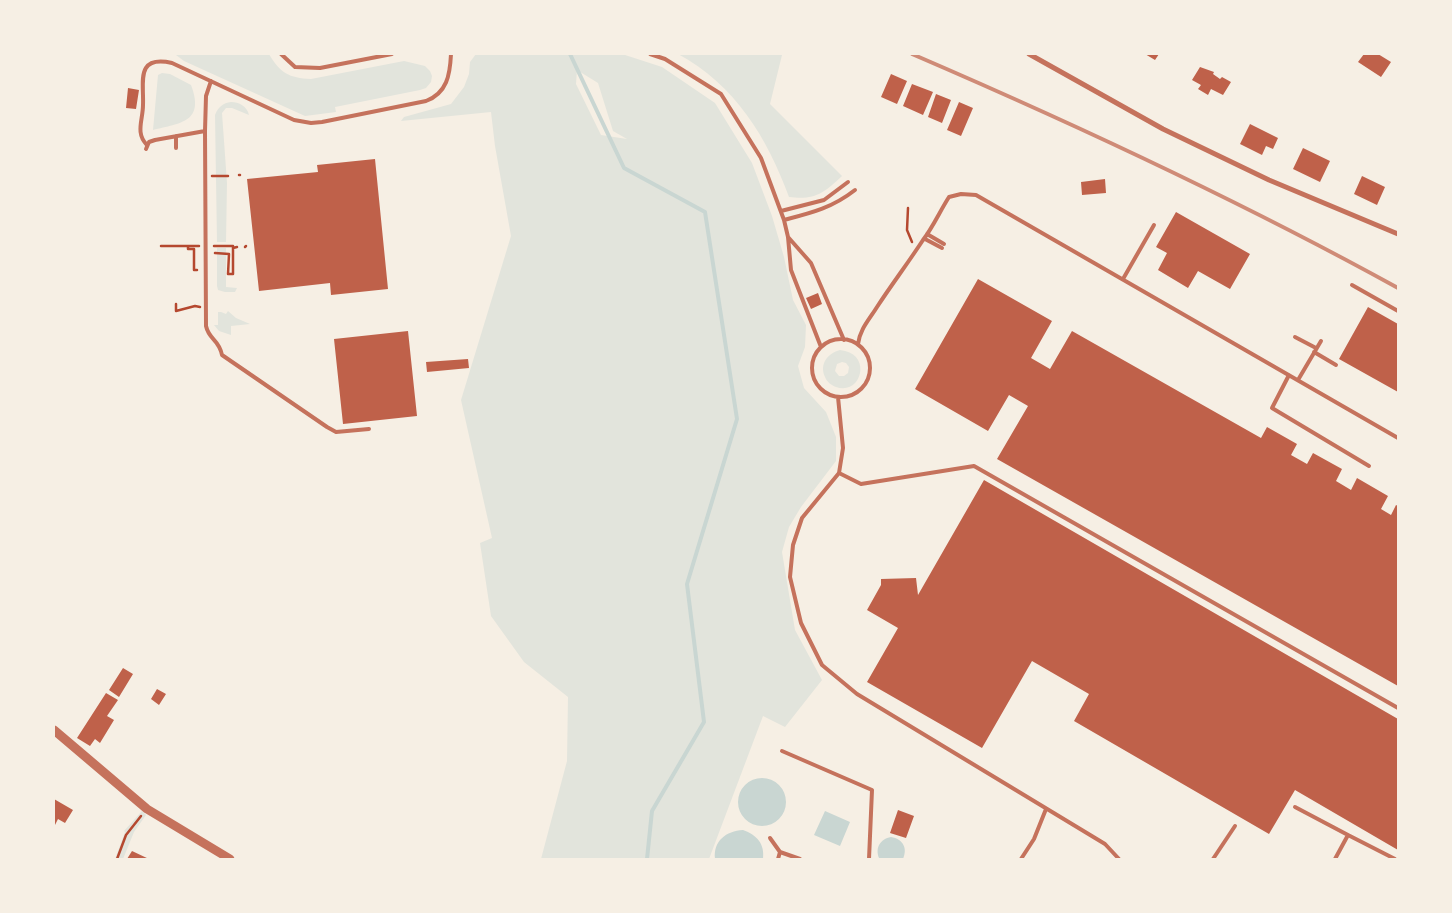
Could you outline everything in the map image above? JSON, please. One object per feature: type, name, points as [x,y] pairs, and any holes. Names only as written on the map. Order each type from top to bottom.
[{"type":"street","points":[[1029,54],[1163,130],[1268,180],[1398,234]]},
{"type":"street","points":[[54,730],[146,809],[230,859]]},
{"type":"lane","points":[[281,54],[295,67],[320,68],[392,54]]},
{"type":"lane","points":[[205,131],[149,142],[146,147],[142,140],[140,127],[143,107],[142,81],[147,67],[156,62],[172,63],[294,120],[311,123],[435,98],[446,84],[451,54]]},
{"type":"lane","points":[[650,54],[665,59],[721,94],[761,158],[784,220],[788,236],[791,270],[822,347]]},
{"type":"lane","points":[[211,81],[206,96],[205,131],[206,329],[210,336],[220,345],[222,355],[336,432],[369,429]]},
{"type":"lane","points":[[176,136],[176,148]]},
{"type":"lane","points":[[781,211],[824,200],[848,182]]},
{"type":"lane","points":[[784,220],[828,207],[842,200],[855,190]]},
{"type":"lane","points":[[858,344],[863,327],[904,266],[925,239],[949,197],[962,194],[976,195],[1398,438]]},
{"type":"lane","points":[[1123,280],[1154,225]]},
{"type":"lane","points":[[928,234],[944,244]]},
{"type":"lane","points":[[788,236],[812,263],[844,340]]},
{"type":"lane","points":[[925,239],[942,248]]},
{"type":"lane","points":[[1352,285],[1398,311]]},
{"type":"lane","points":[[1295,337],[1336,365]]},
{"type":"lane","points":[[836,340],[844,340],[858,344],[869,359],[870,369],[869,378],[857,393],[848,397],[838,397],[829,395],[816,382],[813,364],[816,355],[822,347],[836,340]]},
{"type":"lane","points":[[1298,380],[1320,341]]},
{"type":"lane","points":[[1289,375],[1272,408],[1370,466]]},
{"type":"lane","points":[[838,397],[843,448],[839,473],[802,518],[793,546],[790,577],[801,623],[822,664],[857,694],[1105,844],[1119,859]]},
{"type":"lane","points":[[839,473],[861,484],[974,466],[1398,708]]},
{"type":"lane","points":[[782,751],[872,790],[869,859]]},
{"type":"lane","points":[[1295,807],[1395,859]]},
{"type":"lane","points":[[1023,859],[1034,839],[1046,808]]},
{"type":"lane","points":[[1213,859],[1234,826]]},
{"type":"lane","points":[[1335,859],[1348,835]]},
{"type":"lane","points":[[770,838],[780,852],[800,859]]},
{"type":"lane","points":[[778,859],[780,852]]},
{"type":"path","points":[[216,176],[228,176]]},
{"type":"path","points":[[908,208],[907,230],[913,243]]},
{"type":"path","points":[[161,246],[195,246]]},
{"type":"path","points":[[188,246],[188,249],[194,249],[194,270],[197,270]]},
{"type":"path","points":[[212,246],[233,246],[235,248],[233,274],[228,274],[229,254],[215,253]]},
{"type":"path","points":[[176,304],[176,312],[195,306],[206,308]]},
{"type":"path","points":[[117,859],[126,835],[143,814]]},
{"type":"shaded area","points":[[170,54],[269,54],[281,70],[291,76],[311,79],[404,61],[425,66],[432,76],[431,82],[426,88],[420,90],[335,107],[336,112],[305,116],[184,61],[176,55]]},
{"type":"shaded area","points":[[476,54],[622,54],[662,67],[715,103],[752,163],[772,216],[784,257],[793,300],[806,325],[805,347],[798,366],[804,388],[826,412],[836,437],[836,461],[801,507],[789,527],[782,552],[795,630],[822,680],[785,727],[763,716],[709,859],[541,859],[567,761],[568,697],[524,662],[491,616],[480,543],[492,538],[461,400],[511,236],[491,112],[401,121],[404,117],[451,104],[464,87],[469,74],[470,62]],"holes":[[[577,70],[598,83],[613,131],[627,139],[601,135],[576,84]]]},
{"type":"shaded area","points":[[678,54],[782,55],[770,104],[842,176],[818,194],[806,198],[789,197],[770,154],[747,115],[716,81]]},
{"type":"shaded area","points":[[162,73],[170,74],[191,85],[195,97],[195,107],[193,114],[188,119],[153,130],[158,75]]},
{"type":"shaded area","points":[[231,102],[242,105],[249,115],[232,108],[226,108],[222,113],[227,183],[226,242],[217,242],[215,115],[221,106]]},
{"type":"shaded area","points":[[217,248],[226,248],[226,287],[237,288],[235,292],[218,290]]},
{"type":"shaded area","points":[[228,311],[236,318],[250,324],[231,326],[231,335],[219,331],[214,325],[218,325],[218,312],[226,314]]},
{"type":"shaded area","points":[[840,350],[850,353],[857,358],[860,365],[860,373],[857,380],[845,388],[836,387],[828,382],[823,372],[828,356]],"holes":[[[846,363],[849,367],[848,373],[844,376],[839,376],[835,371],[837,364]]]},
{"type":"shaded area","points":[[762,778],[771,780],[779,785],[784,793],[786,802],[784,811],[779,819],[771,824],[762,826],[753,824],[745,819],[740,811],[738,802],[740,793],[745,785],[753,780]]},
{"type":"shaded area","points":[[142,811],[146,815],[134,832],[123,859],[115,859],[124,831]]},
{"type":"shaded area","points":[[825,811],[850,822],[840,846],[814,835]]},
{"type":"shaded area","points":[[743,830],[756,837],[759,841],[763,849],[763,859],[715,859],[718,842],[731,832]]},
{"type":"shaded area","points":[[891,837],[899,840],[905,848],[903,859],[879,858],[879,844]]},
{"type":"building","points":[[1145,54],[1159,54],[1155,60]]},
{"type":"building","points":[[1364,54],[1378,54],[1391,62],[1381,77],[1358,62]]},
{"type":"building","points":[[1200,67],[1214,72],[1213,74],[1220,79],[1222,77],[1231,82],[1223,95],[1211,89],[1208,95],[1198,89],[1201,85],[1192,80]]},
{"type":"building","points":[[891,74],[907,81],[897,104],[881,97]]},
{"type":"building","points":[[912,84],[933,92],[923,115],[903,106]]},
{"type":"building","points":[[128,88],[139,90],[136,109],[126,108]]},
{"type":"building","points":[[936,94],[951,100],[942,123],[928,117]]},
{"type":"building","points":[[959,102],[973,108],[961,136],[947,130]]},
{"type":"building","points":[[1250,124],[1278,138],[1273,149],[1266,146],[1262,155],[1240,144]]},
{"type":"building","points":[[1303,148],[1330,161],[1320,182],[1293,169]]},
{"type":"building","points":[[375,159],[388,289],[331,295],[330,283],[259,291],[247,179],[318,172],[317,165]]},
{"type":"building","points":[[1362,176],[1385,187],[1377,205],[1354,194]]},
{"type":"building","points":[[1105,179],[1106,193],[1082,195],[1081,182]]},
{"type":"building","points":[[1176,212],[1250,254],[1230,289],[1198,271],[1188,288],[1158,270],[1167,253],[1156,247]]},
{"type":"building","points":[[978,279],[1052,321],[1031,358],[1050,369],[1072,331],[1261,438],[1267,427],[1297,444],[1291,455],[1307,464],[1313,453],[1342,469],[1336,481],[1351,490],[1357,478],[1388,496],[1381,509],[1391,515],[1396,505],[1398,506],[1398,686],[997,459],[1028,406],[1009,395],[988,431],[915,389]]},
{"type":"building","points":[[818,293],[822,304],[811,309],[806,298]]},
{"type":"building","points":[[1368,307],[1398,324],[1398,392],[1339,359]]},
{"type":"building","points":[[408,331],[417,416],[343,424],[334,339]]},
{"type":"building","points":[[468,359],[469,368],[427,372],[426,362]]},
{"type":"building","points":[[984,480],[1398,719],[1398,850],[1295,790],[1269,834],[1074,721],[1089,694],[1032,661],[982,748],[867,682],[898,628],[867,610],[881,585],[881,579],[916,578],[918,595]]},
{"type":"building","points":[[123,668],[133,674],[119,697],[109,690]]},
{"type":"building","points":[[157,689],[166,694],[159,705],[151,699]]},
{"type":"building","points":[[106,693],[118,700],[107,716],[114,720],[100,743],[95,739],[90,746],[77,738]]},
{"type":"building","points":[[54,799],[73,810],[65,823],[58,819],[54,827]]},
{"type":"building","points":[[898,810],[914,816],[906,838],[890,833]]},
{"type":"building","points":[[132,851],[149,859],[127,859]]},
{"type":"waterway","points":[[570,54],[624,168],[705,212],[737,419],[687,584],[704,722],[652,811],[647,859]]},
{"type":"railway","points":[[912,54],[1158,165],[1279,225],[1398,288]]}]
